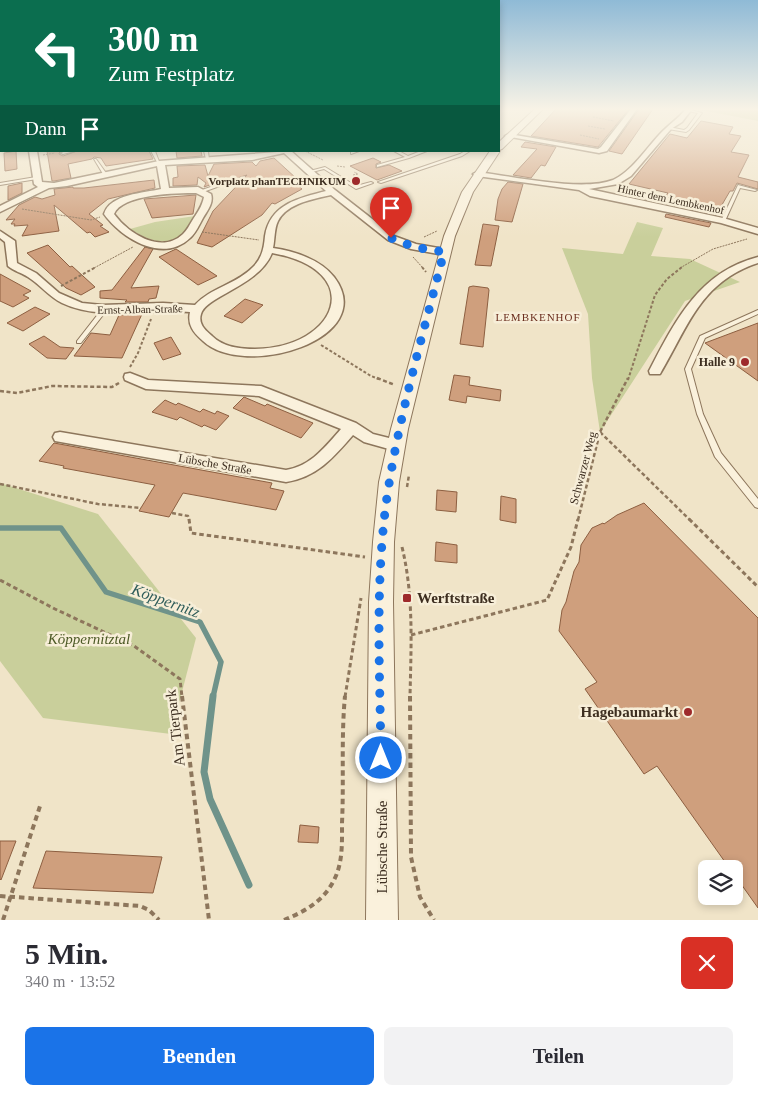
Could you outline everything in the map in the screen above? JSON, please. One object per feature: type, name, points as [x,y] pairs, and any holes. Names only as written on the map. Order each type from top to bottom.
[{"type":"street","points":[[33,154],[38,184],[46,186],[60,185],[104,174],[207,155],[250,158],[277,152]]},
{"type":"street","points":[[287,152],[332,192],[391,238],[414,247],[444,252]]},
{"type":"street","name":"Lübsche Straße","points":[[382,920],[370,560],[386,505],[396,445],[444,252],[467,190],[494,152]]},
{"type":"street","name":"Hinter dem Lembkenhof","points":[[477,174],[581,188],[615,182],[628,174],[648,152]]},
{"type":"street","points":[[160,163],[164,191]]},
{"type":"street","points":[[2,208],[46,186]]},
{"type":"street","name":"Hinter dem Lembkenhof","points":[[581,188],[590,193],[722,221],[758,231]]},
{"type":"street","points":[[164,191],[201,191],[207,194],[209,199],[191,231],[184,239],[169,244],[143,242],[122,230],[109,214],[110,210],[120,202],[164,191]]},
{"type":"street","points":[[269,246],[292,254],[320,270],[338,295],[337,310],[330,323],[312,339],[296,346],[271,352],[249,353],[217,346],[202,335],[195,322],[198,309],[209,300],[252,275],[266,260],[272,223],[283,210],[298,202],[332,192]]},
{"type":"street","name":"Ernst-Alban-Straße","points":[[0,234],[10,241],[12,264],[36,278],[50,292],[85,308],[104,310],[157,306],[198,309]]},
{"type":"street","points":[[655,371],[684,315],[706,287],[734,268],[758,260]]},
{"type":"street","points":[[130,377],[146,384],[261,390],[351,427],[369,438],[396,445]]},
{"type":"street","name":"Lübsche Straße","points":[[60,437],[286,476],[297,476],[322,461],[351,427]]},
{"type":"lane","points":[[63,153],[68,152]]},
{"type":"lane","points":[[154,152],[160,163]]},
{"type":"lane","points":[[398,152],[408,157]]},
{"type":"lane","points":[[378,166],[422,152]]},
{"type":"lane","points":[[380,182],[466,152]]},
{"type":"lane","points":[[96,160],[104,174]]},
{"type":"lane","points":[[308,172],[325,168],[356,188],[371,183]]},
{"type":"lane","points":[[0,184],[36,178]]},
{"type":"lane","points":[[201,191],[229,182]]},
{"type":"lane","points":[[722,221],[739,186],[755,190]]},
{"type":"lane","points":[[79,342],[104,310]]},
{"type":"lane","points":[[758,312],[702,337],[688,368],[700,414],[718,455],[758,505]]},
{"type":"path","points":[[33,154],[56,152]]},
{"type":"path","points":[[307,152],[317,156]]},
{"type":"path","points":[[2,208],[91,220],[109,214]]},
{"type":"path","points":[[191,231],[269,246]]},
{"type":"path","name":"Schwarzer Weg","points":[[411,635],[547,600],[571,546],[600,432],[630,375],[655,295],[667,279],[683,266],[713,249],[750,238]]},
{"type":"path","points":[[50,292],[143,242]]},
{"type":"path","points":[[410,255],[424,268],[427,273],[426,280]]},
{"type":"path","points":[[0,391],[17,393],[52,386],[112,386],[130,377],[130,367],[138,353],[157,306]]},
{"type":"path","points":[[312,339],[360,370],[397,385]]},
{"type":"path","points":[[600,432],[758,588]]},
{"type":"path","points":[[407,490],[410,470]]},
{"type":"path","points":[[0,484],[98,504],[141,508]]},
{"type":"path","points":[[172,513],[188,516],[191,533],[370,560]]},
{"type":"path","points":[[402,538],[402,548],[409,576],[411,635],[409,746],[411,857],[420,897],[434,920]]},
{"type":"path","name":"Am Tierpark","points":[[0,580],[55,609],[134,646],[180,680],[209,920]]},
{"type":"path","points":[[284,920],[299,914],[323,898],[335,879],[341,852],[344,798],[342,739],[344,704],[362,590]]},
{"type":"path","points":[[3,920],[40,803]]},
{"type":"path","points":[[0,896],[140,906],[149,910],[160,920]]},
{"type":"green space","points":[[195,216],[181,234],[167,241],[150,239],[130,229],[155,222]]},
{"type":"green space","points":[[637,222],[663,228],[651,256],[690,259],[740,282],[685,301],[600,432],[592,378],[588,314],[562,248],[623,254]]},
{"type":"green space","name":"Köppernitztal","points":[[0,483],[98,514],[196,638],[171,734],[43,718],[0,661]]},
{"type":"building","points":[[16,152],[17,169],[5,171],[4,153]]},
{"type":"building","points":[[47,152],[60,152],[59,154],[63,156],[74,152],[150,152],[153,159],[106,166],[101,158],[94,157],[68,164],[71,178],[52,181]]},
{"type":"building","points":[[176,152],[201,152],[202,156],[177,158]]},
{"type":"building","points":[[534,152],[553,152],[545,166],[541,165],[531,178],[513,175]]},
{"type":"building","points":[[655,152],[731,152],[749,155],[738,177],[758,182],[758,189],[737,183],[716,215],[661,202],[668,193],[629,184]]},
{"type":"building","points":[[274,158],[297,179],[292,180],[302,189],[275,204],[272,203],[262,215],[212,247],[197,243],[213,211],[247,175],[231,180],[227,179],[204,187],[206,183],[198,177],[197,185],[173,186],[173,178],[178,177],[177,166],[205,165],[208,176],[214,164],[252,162],[256,166],[260,161]]},
{"type":"building","points":[[373,158],[381,162],[376,164],[376,168],[389,165],[402,171],[377,180],[350,166]]},
{"type":"building","points":[[154,180],[155,188],[108,199],[89,214],[103,225],[100,226],[109,232],[95,237],[90,232],[87,233],[54,205],[59,231],[22,236],[28,225],[14,226],[15,224],[11,224],[15,219],[6,220],[19,205],[35,197],[42,199],[55,195],[54,189],[84,188]]},
{"type":"building","points":[[508,182],[523,184],[512,222],[495,220],[498,199],[502,189]]},
{"type":"building","points":[[22,183],[22,193],[8,200],[8,186]]},
{"type":"building","points":[[196,195],[193,214],[152,218],[144,199]]},
{"type":"building","points":[[666,214],[711,223],[709,227],[665,217]]},
{"type":"building","points":[[483,224],[499,226],[491,266],[475,265]]},
{"type":"building","points":[[48,245],[70,267],[72,266],[95,287],[81,295],[66,288],[27,253]]},
{"type":"building","points":[[145,247],[153,249],[131,288],[159,286],[156,298],[149,299],[148,302],[125,302],[127,300],[100,298],[100,291],[112,290]]},
{"type":"building","points":[[176,249],[217,276],[198,285],[159,257]]},
{"type":"building","points":[[0,274],[31,291],[23,295],[29,298],[13,307],[0,301]]},
{"type":"building","points":[[469,287],[488,288],[489,290],[483,347],[460,344]]},
{"type":"building","points":[[245,299],[263,305],[242,323],[224,316]]},
{"type":"building","points":[[35,307],[50,314],[23,331],[7,323]]},
{"type":"building","points":[[142,314],[122,358],[74,356],[91,333],[110,335],[119,315]]},
{"type":"building","name":"Halle 9","points":[[758,323],[758,381],[705,343]]},
{"type":"building","points":[[44,336],[60,347],[74,348],[66,359],[47,358],[29,344]]},
{"type":"building","points":[[171,337],[181,354],[163,360],[154,343]]},
{"type":"building","points":[[454,375],[470,377],[469,385],[501,390],[500,401],[467,396],[466,403],[449,400]]},
{"type":"building","points":[[244,397],[265,406],[267,404],[313,423],[301,438],[233,408]]},
{"type":"building","points":[[165,400],[200,412],[203,409],[215,414],[217,411],[229,416],[216,430],[204,425],[202,427],[180,417],[177,420],[152,412]]},
{"type":"building","points":[[54,443],[272,483],[270,488],[284,491],[276,510],[183,493],[169,517],[139,511],[155,485],[63,468],[64,466],[39,461]]},
{"type":"building","points":[[437,490],[457,492],[456,512],[436,510]]},
{"type":"building","points":[[501,496],[516,499],[516,523],[500,520]]},
{"type":"building","name":"Hagebaumarkt","points":[[644,503],[758,618],[758,908],[743,887],[743,860],[724,860],[657,766],[644,774],[585,689],[597,682],[559,631],[562,610],[574,571],[579,562],[581,545],[592,528],[604,524],[617,515]]},
{"type":"building","points":[[436,542],[457,545],[457,563],[435,561]]},
{"type":"building","points":[[300,825],[319,827],[318,843],[298,842]]},
{"type":"building","points":[[0,841],[16,841],[1,880],[0,879]]},
{"type":"building","points":[[46,851],[162,857],[153,893],[33,888]]},
{"type":"waterway","name":"Köppernitz","points":[[0,528],[61,528],[106,592],[200,622],[221,662],[213,697]]},
{"type":"waterway","name":"Köppernitz","points":[[213,696],[204,772],[210,799],[249,885]]},
{"type":"place","name":"Vorplatz phanTECHNIKUM","points":[[356,181]]},
{"type":"place","name":"Halle 9","points":[[745,362]]},
{"type":"place","name":"Werftstraße","points":[[407,598]]},
{"type":"place","name":"Hagebaumarkt","points":[[688,712]]},
{"type":"district","name":"LEMBKENHOF","points":[[538,317]]},
{"type":"route","points":[[381,758],[380,642],[382,559],[386,505],[396,445],[444,252],[414,247],[391,238]]}]
